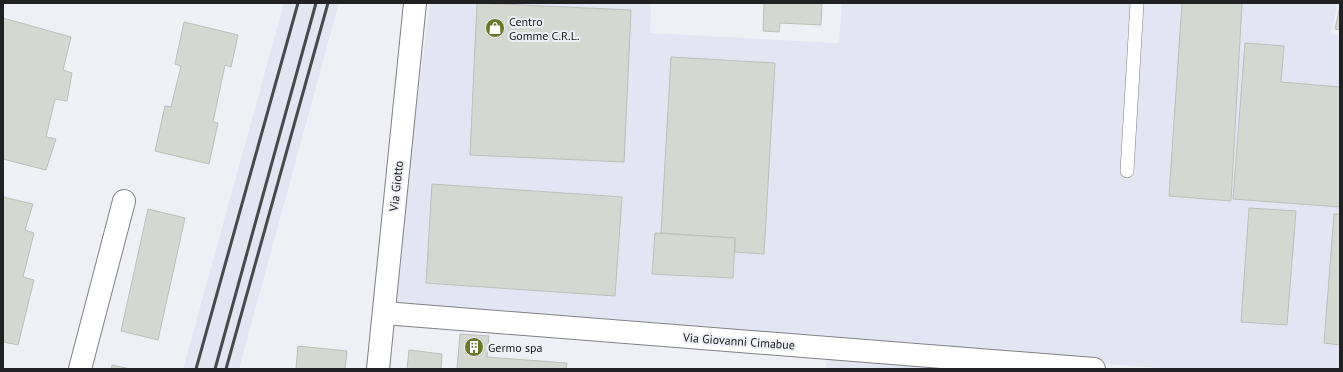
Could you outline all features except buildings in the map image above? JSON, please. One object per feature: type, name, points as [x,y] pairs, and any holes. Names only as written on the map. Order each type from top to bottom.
[{"type":"street","name":"Via Giotto","points":[[378,369],[414,3]]},
{"type":"street","points":[[80,369],[124,201]]},
{"type":"street","name":"Via Giovanni Cimabue","points":[[384,313],[971,364],[1094,369]]},
{"type":"lane","points":[[1127,171],[1137,3]]},
{"type":"shaded area","points":[[284,3],[339,3],[239,369],[183,369]]},
{"type":"shaded area","points":[[430,3],[651,3],[650,33],[839,43],[842,3],[1338,3],[1331,34],[1340,36],[1340,369],[1171,369],[391,306]]},
{"type":"shaded area","points":[[827,357],[998,369],[826,369]]},
{"type":"railway","points":[[196,369],[298,3]]},
{"type":"railway","points":[[215,369],[316,3]]},
{"type":"railway","points":[[226,369],[328,3]]},
{"type":"place","name":"Centro Gomme C.R.L.","points":[[495,28]]},
{"type":"place","name":"Germo spa","points":[[474,347]]}]
